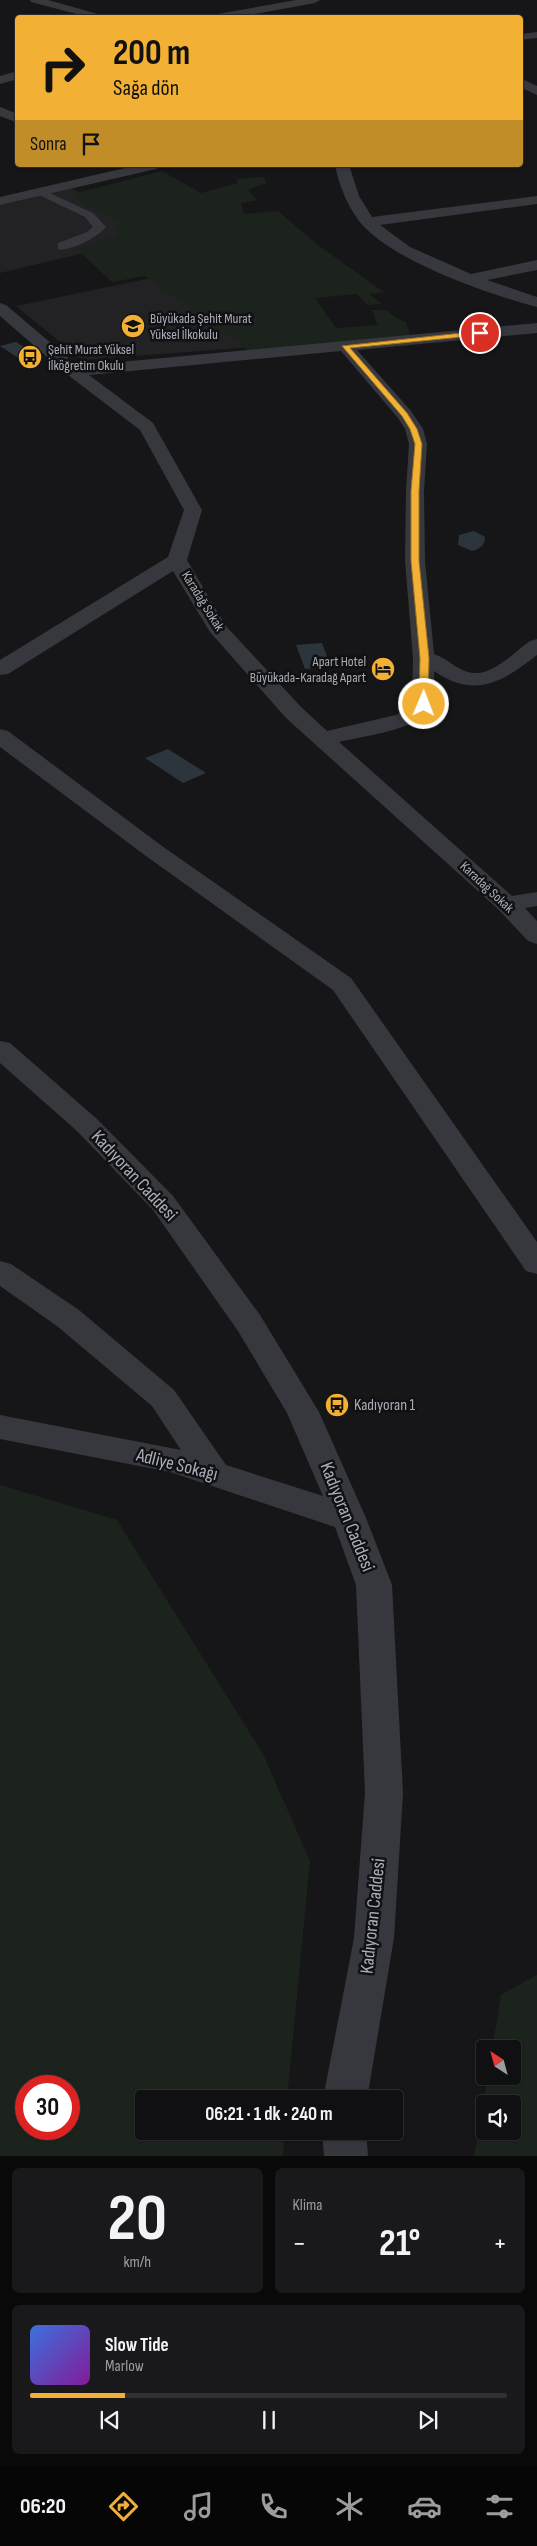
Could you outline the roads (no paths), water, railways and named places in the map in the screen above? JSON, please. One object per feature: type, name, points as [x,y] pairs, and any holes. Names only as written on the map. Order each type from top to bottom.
[{"type":"street","points":[[34,0],[95,15]]},
{"type":"street","points":[[229,15],[319,0]]},
{"type":"street","points":[[523,37],[537,35]]},
{"type":"street","points":[[0,80],[15,76]]},
{"type":"street","points":[[523,84],[537,91]]},
{"type":"street","points":[[0,109],[15,106]]},
{"type":"street","points":[[0,109],[15,117]]},
{"type":"street","points":[[122,167],[131,171]]},
{"type":"street","points":[[0,202],[148,167]]},
{"type":"street","points":[[342,167],[346,183],[368,222],[394,243],[469,279],[537,302]]},
{"type":"street","points":[[368,222],[537,200]]},
{"type":"street","points":[[469,279],[537,265]]},
{"type":"street","name":"Karadağ Sokak","points":[[0,308],[74,371],[147,427],[192,510],[177,560],[217,628],[294,713],[507,904],[537,936]]},
{"type":"street","points":[[74,371],[537,328]]},
{"type":"street","points":[[323,739],[404,720],[415,714],[424,704],[424,658],[415,561],[415,491],[418,444],[414,429],[405,415],[345,346]]},
{"type":"street","points":[[0,669],[177,560]]},
{"type":"street","points":[[424,658],[434,661],[460,677],[482,679],[496,675],[537,645]]},
{"type":"street","points":[[0,736],[154,851],[342,984],[537,1264]]},
{"type":"street","points":[[507,904],[537,899]]},
{"type":"street","name":"Kadıyoran Caddesi","points":[[0,1049],[87,1125],[164,1203],[249,1323],[303,1412],[349,1518],[374,1584],[384,1793],[374,1938],[347,2090]]},
{"type":"street","points":[[0,1271],[68,1318],[163,1398],[214,1474]]},
{"type":"street","name":"Adliye Sokağı","points":[[0,1426],[85,1445],[172,1460],[349,1518]]},
{"type":"street","points":[[345,2140],[346,2156]]},
{"type":"lane","points":[[41,192],[89,215],[100,226],[91,235],[62,246]]},
{"type":"place","name":"Büyükada Şehit Murat Yüksel İlkokulu","points":[[133,326]]},
{"type":"place","name":"Şehit Murat Yüksel İlköğretim Okulu","points":[[30,357]]},
{"type":"place","name":"Apart Hotel Büyükada-Karadağ Apart","points":[[383,669]]},
{"type":"place","name":"Kadıyoran 1","points":[[337,1405]]}]
